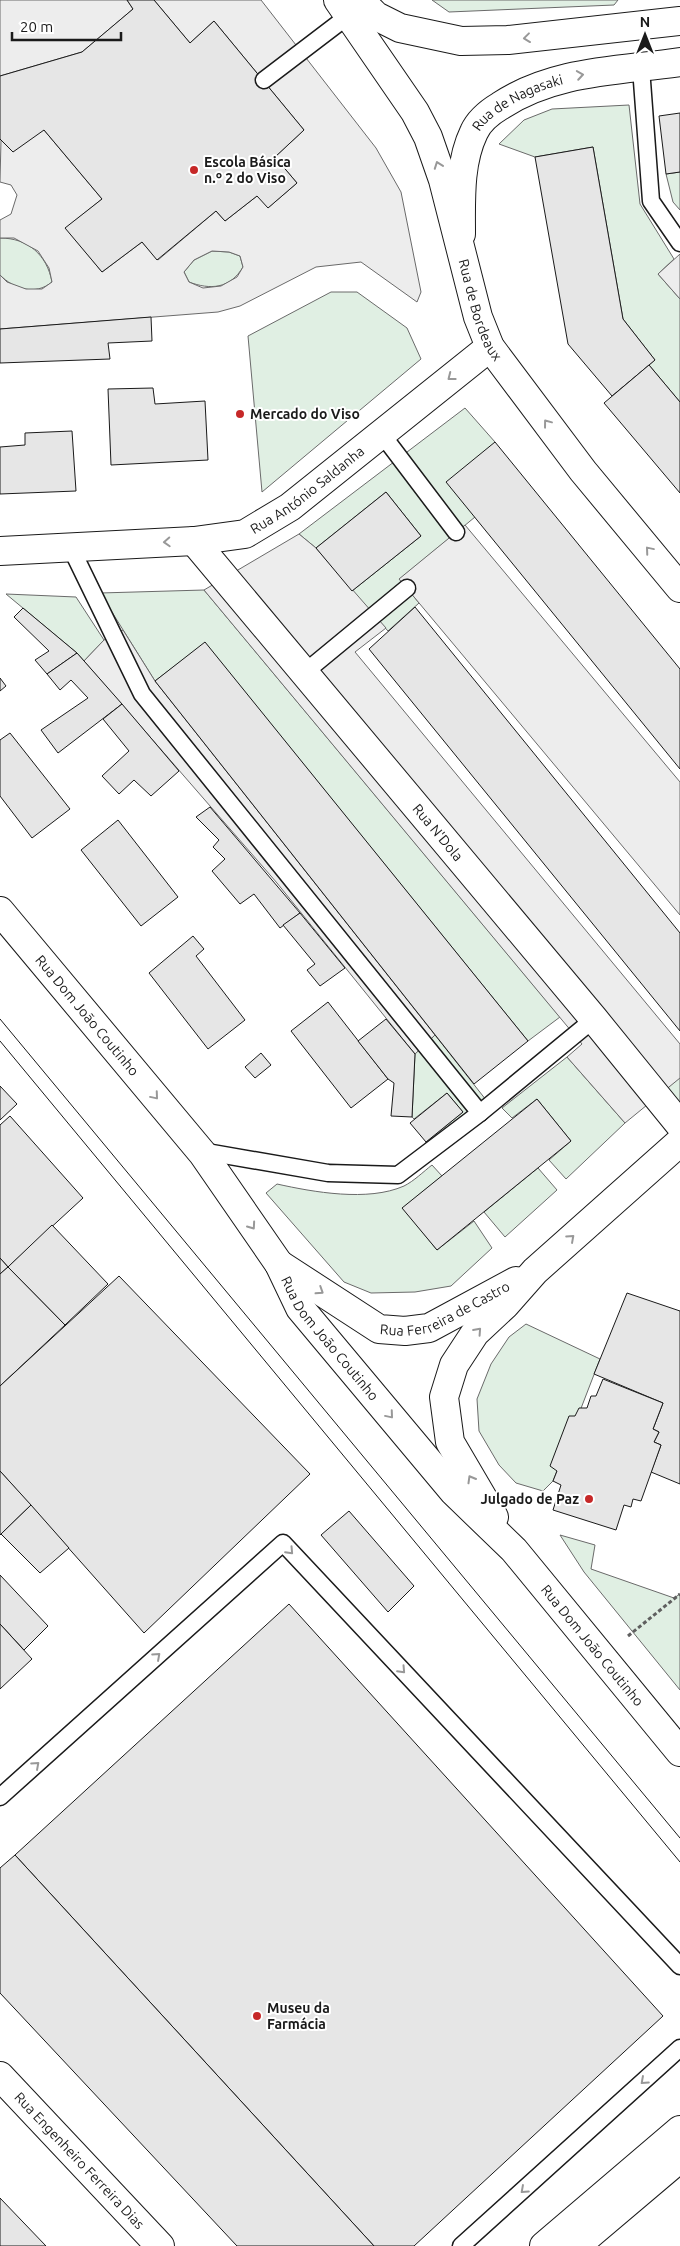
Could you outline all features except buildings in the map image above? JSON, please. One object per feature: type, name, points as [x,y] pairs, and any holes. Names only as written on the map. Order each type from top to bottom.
[{"type":"street","points":[[349,5],[400,28],[461,41],[508,40],[680,21]]},
{"type":"street","name":"Rua de Bordeaux","points":[[349,5],[415,112],[428,137],[443,180],[478,317],[490,347],[583,471],[680,588]]},
{"type":"street","name":"Rua de Nagasaki","points":[[461,248],[462,172],[474,131],[492,111],[510,99],[549,82],[580,75],[680,62]]},
{"type":"street","name":"Rua António Saldanha","points":[[0,551],[194,541],[245,534],[290,507],[490,347]]},
{"type":"street","name":"Rua N'Dola","points":[[194,541],[594,1019],[680,1125]]},
{"type":"street","name":"Rua Dom João Coutinho","points":[[0,910],[201,1151],[279,1264],[300,1308],[454,1492],[514,1550],[680,1752]]},
{"type":"street","name":"Rua Ferreira de Castro","points":[[514,1550],[450,1442],[444,1397],[454,1365],[475,1333],[505,1305],[535,1271],[680,1142]]},
{"type":"street","name":"Rua Ferreira de Castro","points":[[279,1264],[379,1329],[405,1332],[429,1328],[535,1271]]},
{"type":"street","name":"Rua Engenheiro Ferreira Dias","points":[[0,2076],[160,2246]]},
{"type":"street","points":[[544,2246],[680,2130]]},
{"type":"street","points":[[576,2246],[680,2158]]},
{"type":"lane","points":[[264,80],[349,5]]},
{"type":"lane","points":[[641,68],[651,201],[680,243]]},
{"type":"lane","points":[[381,433],[456,532]]},
{"type":"lane","points":[[71,548],[142,694],[480,1113]]},
{"type":"lane","points":[[304,673],[407,588]]},
{"type":"lane","points":[[201,1151],[328,1173],[398,1175],[480,1113],[594,1019]]},
{"type":"lane","points":[[0,1797],[283,1543],[680,1966]]},
{"type":"lane","points":[[461,2246],[680,2048]]},
{"type":"path","points":[[602,1656],[680,1594]]},
{"type":"green space","points":[[432,0],[618,0],[614,5],[449,12]]},
{"type":"green space","points":[[629,105],[640,204],[674,259],[658,274],[680,299],[680,402],[649,365],[655,360],[623,319],[593,147],[535,157],[499,144],[524,120],[552,109]]},
{"type":"green space","points":[[680,172],[680,210],[673,202],[666,174]]},
{"type":"green space","points":[[0,238],[19,241],[35,250],[46,264],[52,282],[39,289],[32,290],[18,287],[0,275]]},
{"type":"green space","points":[[212,251],[229,252],[240,256],[243,267],[232,280],[219,286],[204,286],[189,282],[184,272],[194,260]]},
{"type":"green space","points":[[331,292],[357,292],[407,328],[421,359],[262,492],[248,336]]},
{"type":"green space","points":[[465,408],[495,442],[475,517],[400,579],[419,603],[388,631],[352,591],[421,536],[386,492],[316,548],[299,534]]},
{"type":"green space","points":[[204,590],[560,1017],[528,1041],[205,643],[155,681],[100,593]]},
{"type":"green space","points":[[6,594],[76,597],[104,640],[84,661],[77,653]]},
{"type":"green space","points":[[435,1035],[490,1105],[425,1153],[426,1142],[463,1112],[447,1093],[414,1119],[412,1117],[415,1054]]},
{"type":"green space","points":[[567,1057],[625,1123],[566,1179],[549,1160],[571,1141],[537,1099],[512,1118],[502,1108]]},
{"type":"green space","points":[[680,1077],[680,1110],[657,1096]]},
{"type":"green space","points":[[432,1165],[442,1176],[403,1208],[437,1250],[474,1221],[492,1248],[451,1286],[415,1292],[371,1293],[344,1282],[266,1193],[277,1184],[340,1194],[374,1194],[404,1186]]},
{"type":"green space","points":[[538,1168],[557,1190],[505,1237],[484,1212]]},
{"type":"green space","points":[[526,1324],[600,1359],[553,1481],[543,1491],[516,1483],[499,1465],[479,1431],[477,1399],[491,1364],[509,1337]]},
{"type":"green space","points":[[560,1535],[595,1545],[591,1569],[674,1598],[680,1594],[680,1690],[584,1572]]},
{"type":"shaded area","points":[[0,0],[127,0],[133,9],[82,52],[0,76]]},
{"type":"shaded area","points":[[154,0],[261,0],[376,148],[401,192],[421,292],[417,302],[361,262],[316,267],[240,306],[218,312],[0,329],[0,275],[7,282],[26,289],[42,289],[52,282],[49,268],[38,251],[14,238],[0,238],[0,220],[11,214],[17,195],[11,185],[0,182],[1,139],[44,130],[102,199],[66,228],[102,272],[142,242],[158,260],[216,211],[225,221],[257,196],[269,207],[297,183],[275,157],[304,130],[214,21],[190,43]],"holes":[[[212,251],[229,252],[240,256],[243,267],[237,277],[221,286],[203,288],[189,282],[184,272],[194,260]]]},
{"type":"shaded area","points":[[680,254],[680,299],[658,274]]},
{"type":"shaded area","points":[[465,525],[680,782],[680,915],[399,579]]},
{"type":"shaded area","points":[[299,534],[316,548],[386,628],[355,652],[680,1044],[680,1078],[625,1123],[567,1057],[582,1044],[204,590]]},
{"type":"shaded area","points":[[123,630],[155,681],[435,1035],[415,1054],[277,883],[84,661],[104,640]]},
{"type":"tram line","points":[[0,1019],[680,1838]]},
{"type":"tram line","points":[[0,1041],[680,1862]]},
{"type":"place","name":"Escola Básica n.º 2 do Viso","points":[[194,170]]},
{"type":"place","name":"Mercado do Viso","points":[[240,414]]},
{"type":"place","name":"Julgado de Paz","points":[[589,1499]]},
{"type":"place","name":"Museu da Farmácia","points":[[257,2016]]}]
